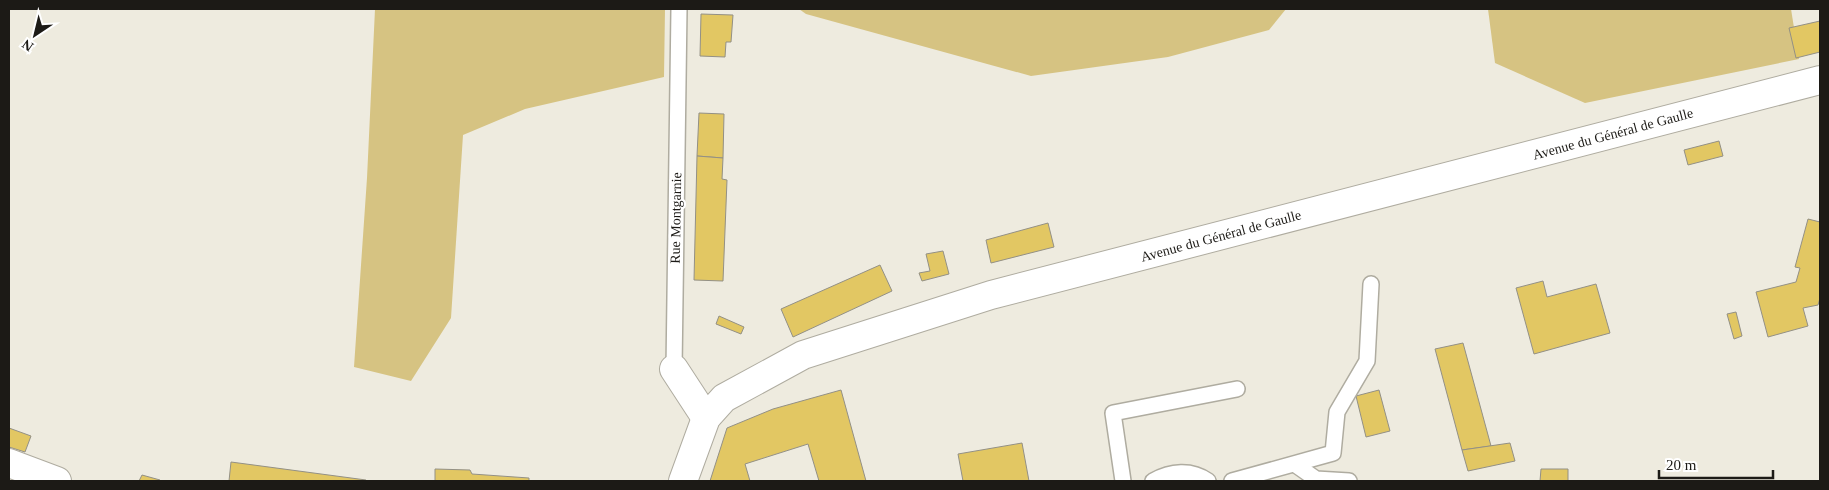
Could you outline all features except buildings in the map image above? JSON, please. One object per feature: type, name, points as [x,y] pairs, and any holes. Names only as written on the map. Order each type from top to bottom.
[{"type":"street","name":"Avenue du Général de Gaulle","points":[[683,481],[706,418],[724,398],[803,355],[991,295],[1820,80]]},
{"type":"street","name":"Rue Montgarnie","points":[[674,369],[706,418]]},
{"type":"street","points":[[9,463],[57,481]]},
{"type":"lane","name":"Rue Montgarnie","points":[[674,369],[679,9]]},
{"type":"lane","points":[[1232,481],[1296,465],[1333,453],[1337,412],[1367,361],[1371,284]]},
{"type":"lane","points":[[1123,481],[1113,413],[1237,389]]},
{"type":"lane","points":[[1296,465],[1316,479],[1349,481]]},
{"type":"lane","points":[[1153,481],[1170,473],[1186,472],[1202,476],[1208,481]]},
{"type":"shaded area","points":[[375,9],[665,9],[664,77],[525,109],[463,135],[451,318],[411,381],[354,367],[367,178]]},
{"type":"shaded area","points":[[799,9],[1286,9],[1269,30],[1168,57],[1031,76],[806,14]]},
{"type":"shaded area","points":[[1488,9],[1791,9],[1799,59],[1585,103],[1495,63]]}]
